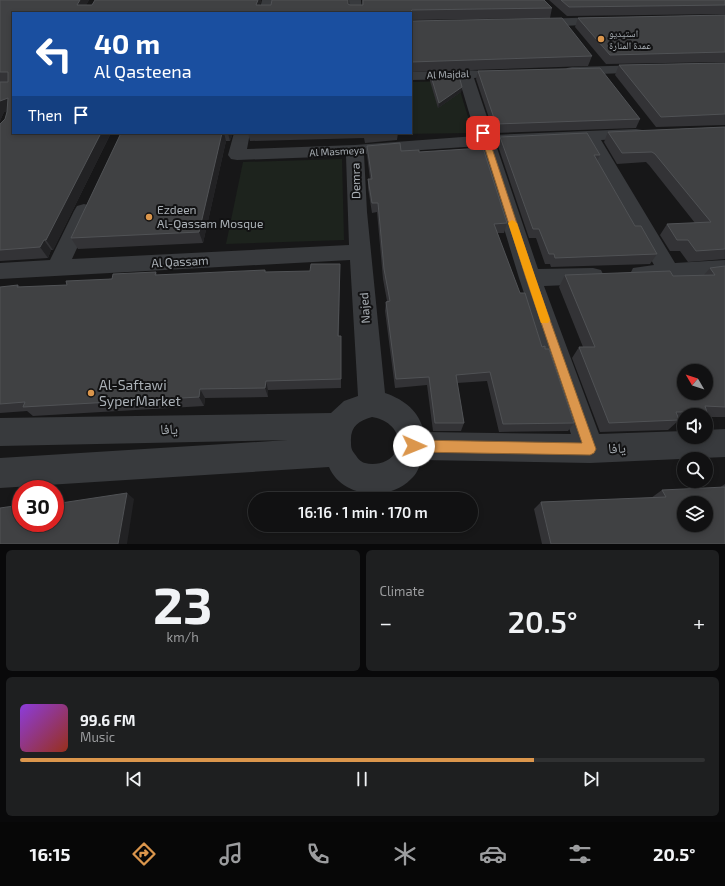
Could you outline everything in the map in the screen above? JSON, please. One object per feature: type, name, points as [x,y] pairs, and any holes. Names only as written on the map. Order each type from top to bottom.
[{"type":"street","points":[[265,12],[268,0]]},
{"type":"street","points":[[355,0],[356,12]]},
{"type":"street","points":[[552,11],[572,34]]},
{"type":"street","points":[[525,23],[618,21]]},
{"type":"street","points":[[591,58],[610,82]]},
{"type":"street","points":[[561,71],[663,68]]},
{"type":"street","name":"Al Majdal","points":[[412,76],[497,73]]},
{"type":"street","points":[[465,74],[530,278],[590,449]]},
{"type":"street","name":"Al Masmeya","points":[[242,134],[237,155],[355,150],[484,137],[589,135],[646,128]]},
{"type":"street","points":[[589,135],[670,273]]},
{"type":"street","name":"Demra","points":[[355,150],[357,212]]},
{"type":"street","points":[[58,268],[91,197]]},
{"type":"street","name":"Najed","points":[[357,212],[372,404]]},
{"type":"street","name":"Al Qassam","points":[[0,271],[361,252]]},
{"type":"street","points":[[530,278],[670,273],[725,268]]},
{"type":"street","points":[[372,404],[384,406],[395,411],[404,419],[410,430],[414,446],[404,466],[393,475],[380,480],[366,479],[353,474],[343,464],[337,439],[344,417],[352,410],[372,404]]},
{"type":"street","name":"يافا","points":[[0,432],[337,439]]},
{"type":"street","points":[[0,473],[337,439]]},
{"type":"street","name":"يافا","points":[[414,446],[590,449],[725,443]]},
{"type":"shaded area","points":[[457,81],[473,133],[412,134],[412,82]]},
{"type":"shaded area","points":[[342,159],[344,240],[226,244],[243,162]]},
{"type":"building","points":[[0,0],[80,0],[77,5],[92,5],[95,0],[258,0],[256,5],[271,5],[272,0],[348,0],[348,4],[350,5],[363,5],[363,0],[544,0],[552,8],[412,10],[410,12],[12,12],[12,134],[100,134],[46,240],[44,240],[40,247],[0,250],[0,124],[5,119],[8,98],[0,101],[0,82],[8,82],[8,72],[0,72]]},
{"type":"building","points":[[561,0],[725,0],[725,5],[569,7]]},
{"type":"building","points":[[725,15],[725,52],[610,55],[578,18]]},
{"type":"building","points":[[562,18],[592,56],[412,62],[412,21]]},
{"type":"building","points":[[725,63],[725,114],[661,117],[619,65]]},
{"type":"building","points":[[600,68],[640,119],[496,124],[478,71]]},
{"type":"building","points":[[431,76],[459,76],[462,87],[439,103]]},
{"type":"building","points":[[725,127],[725,249],[696,251],[688,240],[677,240],[667,224],[711,222],[655,154],[652,152],[622,153],[608,132]]},
{"type":"building","points":[[587,133],[600,155],[594,155],[635,226],[641,226],[657,254],[555,258],[554,254],[549,254],[539,229],[533,229],[500,137]]},
{"type":"building","name":"Ezdeen Al-Qassam Mosque","points":[[121,134],[222,134],[199,232],[71,238]]},
{"type":"building","points":[[400,143],[401,151],[419,150],[419,152],[483,148],[507,223],[494,224],[520,293],[525,293],[542,347],[545,346],[545,349],[549,349],[574,423],[503,424],[490,372],[456,375],[464,423],[435,423],[429,377],[396,379],[386,302],[390,301],[384,269],[378,203],[372,203],[368,179],[372,179],[367,146]]},
{"type":"building","points":[[311,264],[340,264],[338,336],[341,336],[341,379],[266,381],[265,388],[200,389],[199,397],[23,407],[25,402],[0,404],[0,287],[18,285],[17,287],[67,285],[66,281],[112,279],[113,274],[156,272],[155,275],[265,270],[265,272],[310,271]]},
{"type":"building","points":[[725,266],[725,407],[705,406],[706,408],[677,408],[677,420],[609,423],[579,347],[595,347],[565,275],[670,271],[673,276],[715,275],[710,268]]},
{"type":"building","points":[[725,487],[725,544],[551,544],[541,502],[666,497],[662,490]]},
{"type":"building","points":[[127,493],[118,544],[0,544],[0,508],[12,506],[12,532],[64,532],[64,503]]},
{"type":"slow traffic","points":[[512,223],[545,320]]},
{"type":"place","name":"استيديو عمدة المنارة","points":[[601,39]]},
{"type":"place","name":"Ezdeen Al-Qassam Mosque","points":[[149,217]]},
{"type":"place","name":"Al-Saftawi SyperMarket","points":[[91,393]]},
{"type":"route","points":[[414,446],[590,449],[530,278],[483,133]]}]
